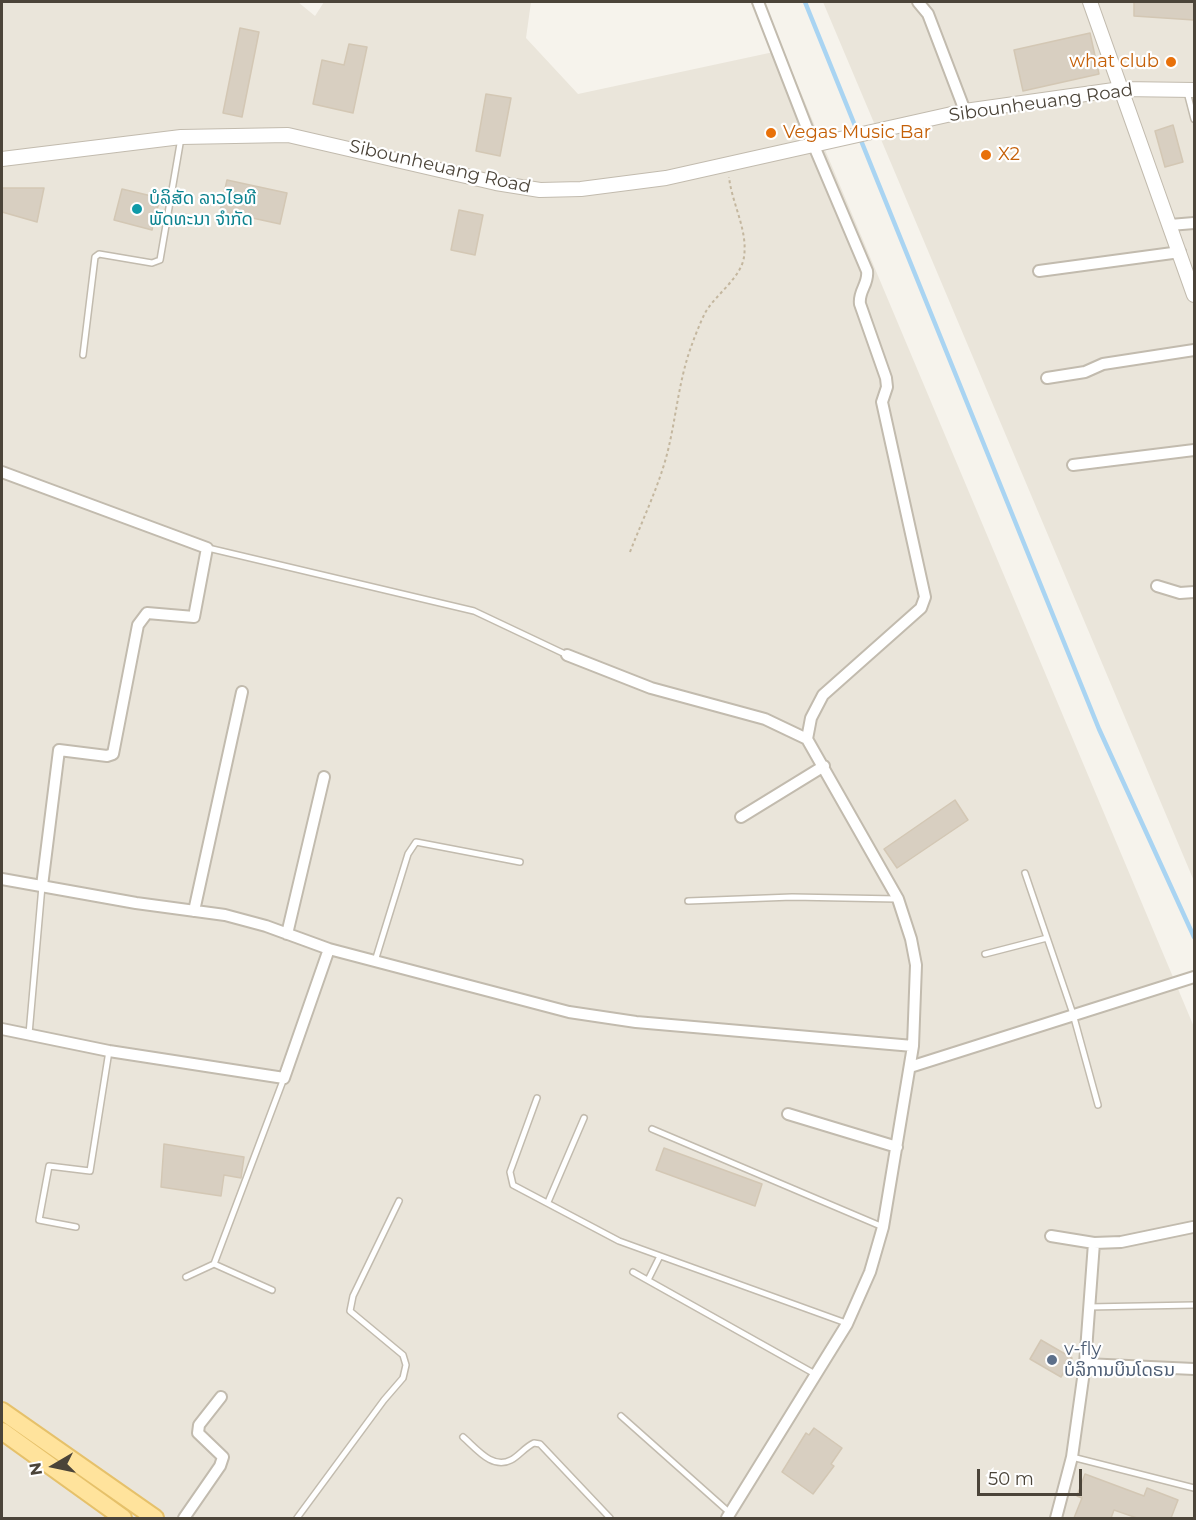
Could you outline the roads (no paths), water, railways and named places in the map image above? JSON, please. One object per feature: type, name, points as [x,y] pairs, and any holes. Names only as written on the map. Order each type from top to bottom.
[{"type":"main road","points":[[2,1411],[155,1518]]},
{"type":"main road","points":[[2,1431],[117,1517]]},
{"type":"street","points":[[758,2],[820,144],[867,271],[867,283],[859,298],[860,304],[886,378],[887,387],[882,402],[924,597],[921,608],[823,695],[811,718],[807,739]]},
{"type":"street","points":[[918,2],[928,14],[965,111]]},
{"type":"street","points":[[1090,2],[1180,252],[1190,270],[1194,295]]},
{"type":"street","name":"Sibounheuang Road","points":[[2,159],[181,137],[288,135],[496,183],[540,190],[581,189],[649,180],[728,165],[965,111],[1121,89],[1191,90]]},
{"type":"street","points":[[1170,225],[1194,223]]},
{"type":"street","points":[[1039,271],[1180,252]]},
{"type":"street","points":[[1047,378],[1085,372],[1103,364],[1194,350]]},
{"type":"street","points":[[1073,465],[1194,450]]},
{"type":"street","points":[[2,472],[207,548],[194,617],[147,613],[138,625],[113,754],[107,756],[59,750],[42,886]]},
{"type":"street","points":[[1157,586],[1180,593],[1194,592]]},
{"type":"street","points":[[567,655],[651,688],[765,719],[807,739],[898,899],[911,939],[916,965],[910,1067],[883,1227],[870,1272],[846,1323],[729,1516]]},
{"type":"street","points":[[194,911],[242,692]]},
{"type":"street","points":[[741,817],[824,766]]},
{"type":"street","points":[[287,934],[324,777]]},
{"type":"street","points":[[2,879],[225,915],[329,949],[580,1014],[636,1022],[913,1046]]},
{"type":"street","points":[[2,1029],[109,1051],[284,1078],[329,949]]},
{"type":"street","points":[[910,1067],[1194,977]]},
{"type":"street","points":[[788,1114],[897,1147]]},
{"type":"street","points":[[1051,1236],[1094,1243],[1121,1242],[1193,1227]]},
{"type":"street","points":[[1056,1518],[1072,1457],[1084,1364],[1094,1243]]},
{"type":"street","points":[[1084,1364],[1194,1370]]},
{"type":"street","points":[[184,1518],[220,1466],[223,1457],[198,1433],[199,1425],[221,1397]]},
{"type":"lane","points":[[1191,90],[1194,119]]},
{"type":"lane","points":[[83,354],[95,257],[99,254],[152,263],[160,260],[181,137]]},
{"type":"lane","points":[[207,548],[474,611],[567,655]]},
{"type":"lane","points":[[375,961],[408,854],[416,842],[427,842],[520,862]]},
{"type":"lane","points":[[1025,873],[1073,1014],[1098,1105]]},
{"type":"lane","points":[[29,1034],[42,886]]},
{"type":"lane","points":[[688,901],[792,897],[898,899]]},
{"type":"lane","points":[[985,954],[1047,938]]},
{"type":"lane","points":[[76,1227],[39,1220],[49,1166],[90,1171],[109,1051]]},
{"type":"lane","points":[[186,1277],[214,1264],[284,1078]]},
{"type":"lane","points":[[537,1098],[510,1172],[513,1185],[619,1241],[846,1323]]},
{"type":"lane","points":[[548,1202],[584,1118]]},
{"type":"lane","points":[[652,1129],[883,1227]]},
{"type":"lane","points":[[297,1518],[384,1400],[403,1378],[406,1365],[403,1355],[350,1311],[353,1296],[399,1201]]},
{"type":"lane","points":[[648,1280],[660,1256]]},
{"type":"lane","points":[[214,1264],[272,1290]]},
{"type":"lane","points":[[633,1272],[814,1374]]},
{"type":"lane","points":[[1088,1307],[1194,1305]]},
{"type":"lane","points":[[621,1416],[729,1516]]},
{"type":"lane","points":[[463,1437],[488,1459],[501,1464],[512,1460],[534,1443],[540,1444],[610,1518]]},
{"type":"lane","points":[[1072,1457],[1194,1488]]},
{"type":"waterway","points":[[805,2],[1099,729],[1194,937]]},
{"type":"place","name":"what club","points":[[1171,62]]},
{"type":"place","name":"Vegas Music Bar","points":[[771,133]]},
{"type":"place","name":"X2","points":[[986,155]]},
{"type":"place","name":"ບໍລິສັດ ລາວໄອທີ ພັດທະນາ ຈຳກັດ","points":[[137,209]]},
{"type":"place","name":"v-fly ບໍລິການບິນໂດຣນ","points":[[1052,1360]]}]
